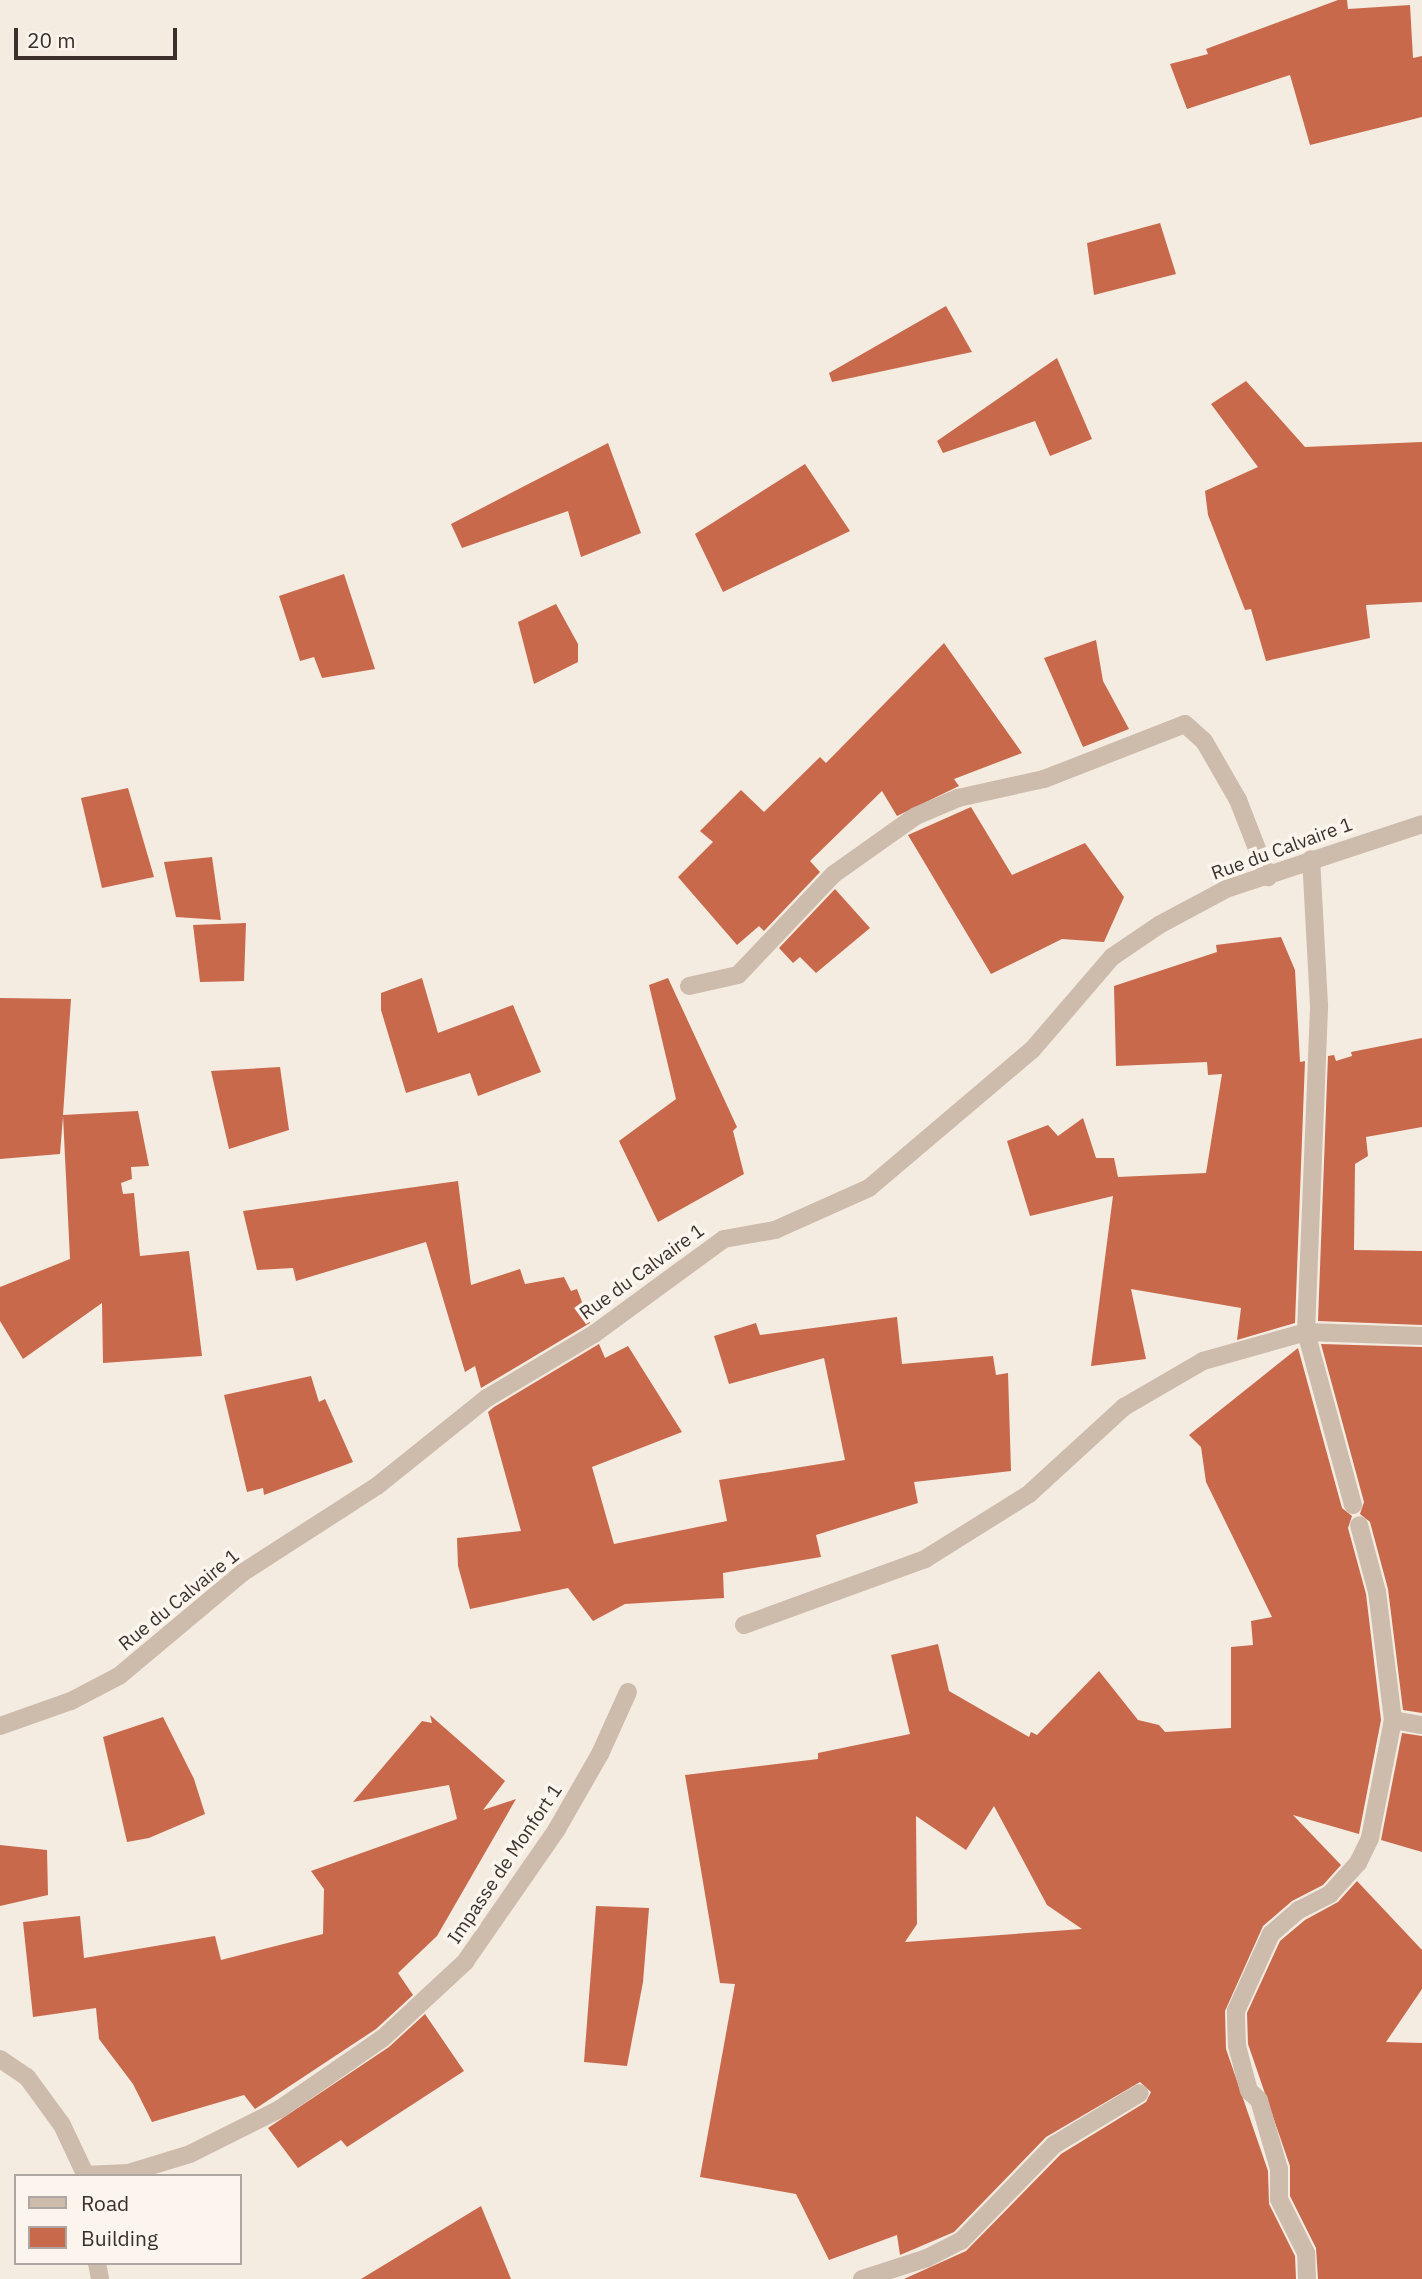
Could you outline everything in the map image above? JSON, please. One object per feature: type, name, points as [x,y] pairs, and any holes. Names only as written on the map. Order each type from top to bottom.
[{"type":"street","points":[[689,986],[738,975],[834,874],[916,816],[958,798],[1044,779],[1185,724],[1204,741],[1238,800],[1268,877]]},
{"type":"street","name":"Rue du Calvaire 1","points":[[0,1726],[71,1701],[119,1676],[242,1573],[377,1486],[486,1398],[594,1334],[724,1239],[775,1230],[869,1188],[1032,1051],[1112,957],[1226,889],[1422,824]]},
{"type":"street","points":[[1311,859],[1319,1005],[1306,1332],[1353,1505]]},
{"type":"street","points":[[744,1625],[925,1559],[1029,1494],[1124,1407],[1203,1361],[1306,1332],[1422,1336]]},
{"type":"street","points":[[1307,2279],[1306,2253],[1279,2199],[1279,2169],[1259,2100],[1248,2091],[1237,2046],[1236,2011],[1271,1934],[1300,1910],[1330,1894],[1359,1863],[1370,1838],[1394,1720],[1377,1592],[1359,1525]]},
{"type":"street","name":"Impasse de Monfort 1","points":[[106,2174],[128,2173],[190,2154],[280,2109],[383,2038],[465,1962],[556,1829],[628,1692]]},
{"type":"street","points":[[1394,1720],[1422,1725]]},
{"type":"street","points":[[0,2059],[27,2077],[62,2124],[85,2174]]},
{"type":"street","points":[[862,2279],[927,2258],[961,2241],[1054,2145],[1140,2093]]},
{"type":"building","points":[[1338,0],[1347,0],[1348,9],[1410,5],[1413,58],[1422,56],[1422,117],[1310,145],[1290,75],[1187,109],[1170,64],[1208,54],[1206,49]]},
{"type":"building","points":[[1160,223],[1176,274],[1094,295],[1087,243]]},
{"type":"building","points":[[946,306],[972,352],[832,382],[829,373]]},
{"type":"building","points":[[1057,358],[1092,439],[1050,456],[1035,421],[943,453],[937,441]]},
{"type":"building","points":[[1246,381],[1305,447],[1422,442],[1422,602],[1366,605],[1370,638],[1266,661],[1251,609],[1245,610],[1208,515],[1205,491],[1258,467],[1211,404]]},
{"type":"building","points":[[608,443],[641,533],[581,557],[568,511],[462,548],[451,524]]},
{"type":"building","points":[[805,464],[850,531],[723,592],[695,534]]},
{"type":"building","points":[[344,574],[375,669],[322,678],[314,657],[300,661],[279,596]]},
{"type":"building","points":[[556,604],[578,644],[578,662],[534,684],[518,622]]},
{"type":"building","points":[[1096,640],[1103,681],[1129,729],[1083,747],[1044,658]]},
{"type":"building","points":[[944,643],[1022,753],[954,779],[959,786],[897,816],[882,791],[810,861],[820,872],[764,931],[759,926],[737,945],[678,877],[713,842],[700,831],[741,790],[764,812],[820,757],[826,763]]},
{"type":"building","points":[[128,788],[154,877],[102,888],[81,798]]},
{"type":"building","points":[[971,807],[1012,875],[1085,843],[1124,897],[1104,942],[1062,939],[991,974],[908,835]]},
{"type":"building","points":[[212,857],[221,920],[176,917],[164,862]]},
{"type":"building","points":[[835,889],[870,928],[816,973],[800,957],[793,963],[779,948]]},
{"type":"building","points":[[246,923],[244,981],[200,982],[193,925]]},
{"type":"building","points":[[1281,937],[1295,970],[1300,1062],[1305,1061],[1295,1323],[1237,1340],[1241,1308],[1131,1289],[1146,1359],[1091,1366],[1113,1196],[1030,1216],[1007,1141],[1048,1125],[1058,1136],[1083,1118],[1096,1158],[1114,1158],[1118,1177],[1206,1173],[1222,1074],[1208,1075],[1207,1062],[1116,1066],[1114,986],[1217,952],[1216,945]]},
{"type":"building","points":[[422,978],[438,1033],[513,1005],[541,1072],[478,1096],[470,1073],[406,1093],[381,1010],[381,993]]},
{"type":"building","points":[[668,978],[737,1127],[733,1131],[744,1174],[658,1222],[619,1141],[676,1099],[649,985]]},
{"type":"building","points":[[0,998],[71,999],[63,1115],[138,1111],[149,1166],[131,1167],[132,1179],[121,1183],[123,1194],[134,1193],[140,1256],[189,1251],[202,1356],[103,1363],[102,1303],[23,1359],[0,1321],[0,1287],[70,1259],[63,1116],[60,1154],[0,1159]]},
{"type":"building","points":[[1422,1038],[1422,1127],[1366,1137],[1368,1156],[1355,1164],[1354,1250],[1422,1251],[1422,1325],[1318,1321],[1328,1056],[1334,1055],[1336,1061],[1352,1056],[1351,1052]]},
{"type":"building","points":[[280,1067],[289,1130],[229,1149],[211,1071]]},
{"type":"building","points":[[458,1181],[471,1285],[520,1269],[525,1284],[564,1277],[571,1291],[577,1289],[590,1323],[481,1388],[475,1366],[465,1372],[426,1242],[296,1281],[293,1268],[257,1270],[243,1211]]},
{"type":"building","points":[[897,1317],[902,1364],[993,1356],[996,1375],[1008,1373],[1011,1471],[914,1482],[918,1503],[816,1535],[821,1557],[723,1573],[724,1598],[625,1604],[593,1621],[568,1588],[470,1609],[458,1566],[457,1538],[521,1531],[488,1412],[494,1407],[599,1344],[605,1358],[628,1346],[682,1432],[592,1467],[614,1544],[727,1521],[719,1480],[845,1460],[824,1358],[729,1384],[714,1336],[756,1323],[760,1335]]},
{"type":"building","points":[[1321,1344],[1422,1347],[1422,1713],[1403,1710],[1388,1589],[1370,1522],[1360,1514],[1364,1502]]},
{"type":"building","points":[[1298,1348],[1342,1508],[1352,1516],[1348,1528],[1366,1594],[1381,1720],[1359,1834],[1293,1815],[1341,1865],[1323,1885],[1292,1901],[1263,1926],[1225,2011],[1226,2049],[1268,2171],[1269,2204],[1295,2256],[1296,2279],[904,2279],[966,2251],[1061,2154],[1146,2102],[1151,2092],[1140,2082],[1046,2137],[954,2232],[900,2255],[897,2235],[829,2260],[796,2194],[700,2177],[735,1984],[720,1983],[685,1775],[818,1759],[818,1753],[910,1734],[891,1655],[938,1644],[949,1691],[1029,1737],[1031,1732],[1037,1735],[1099,1671],[1138,1720],[1159,1725],[1165,1732],[1231,1728],[1231,1647],[1253,1645],[1251,1621],[1272,1617],[1206,1482],[1201,1447],[1189,1435]],"holes":[[[994,1806],[1047,1905],[1082,1929],[905,1942],[917,1924],[916,1816],[966,1850]]]},
{"type":"building","points":[[311,1376],[319,1402],[325,1399],[353,1462],[264,1495],[263,1488],[247,1492],[224,1395]]},
{"type":"building","points":[[430,1715],[505,1781],[483,1810],[516,1799],[437,1936],[398,1973],[413,1995],[376,2029],[255,2109],[244,2095],[152,2122],[133,2084],[99,2039],[96,2008],[33,2017],[23,1922],[80,1916],[84,1958],[215,1936],[221,1960],[323,1934],[324,1889],[311,1871],[457,1819],[449,1785],[353,1802],[422,1721],[432,1723]]},
{"type":"building","points":[[163,1717],[194,1779],[205,1814],[149,1838],[127,1842],[103,1737]]},
{"type":"building","points":[[1402,1733],[1422,1736],[1422,1852],[1381,1840]]},
{"type":"building","points":[[0,1845],[47,1850],[48,1895],[0,1906]]},
{"type":"building","points":[[1357,1881],[1422,1950],[1422,1989],[1386,2042],[1422,2043],[1422,2279],[1318,2279],[1316,2248],[1290,2196],[1290,2166],[1248,2044],[1247,2013],[1280,1941],[1305,1920],[1338,1902]]},
{"type":"building","points":[[596,1906],[649,1908],[643,1982],[627,2066],[584,2062]]},
{"type":"building","points":[[425,2014],[464,2071],[347,2147],[341,2140],[298,2168],[268,2128],[389,2047]]},
{"type":"building","points":[[481,2206],[511,2279],[361,2279]]}]
